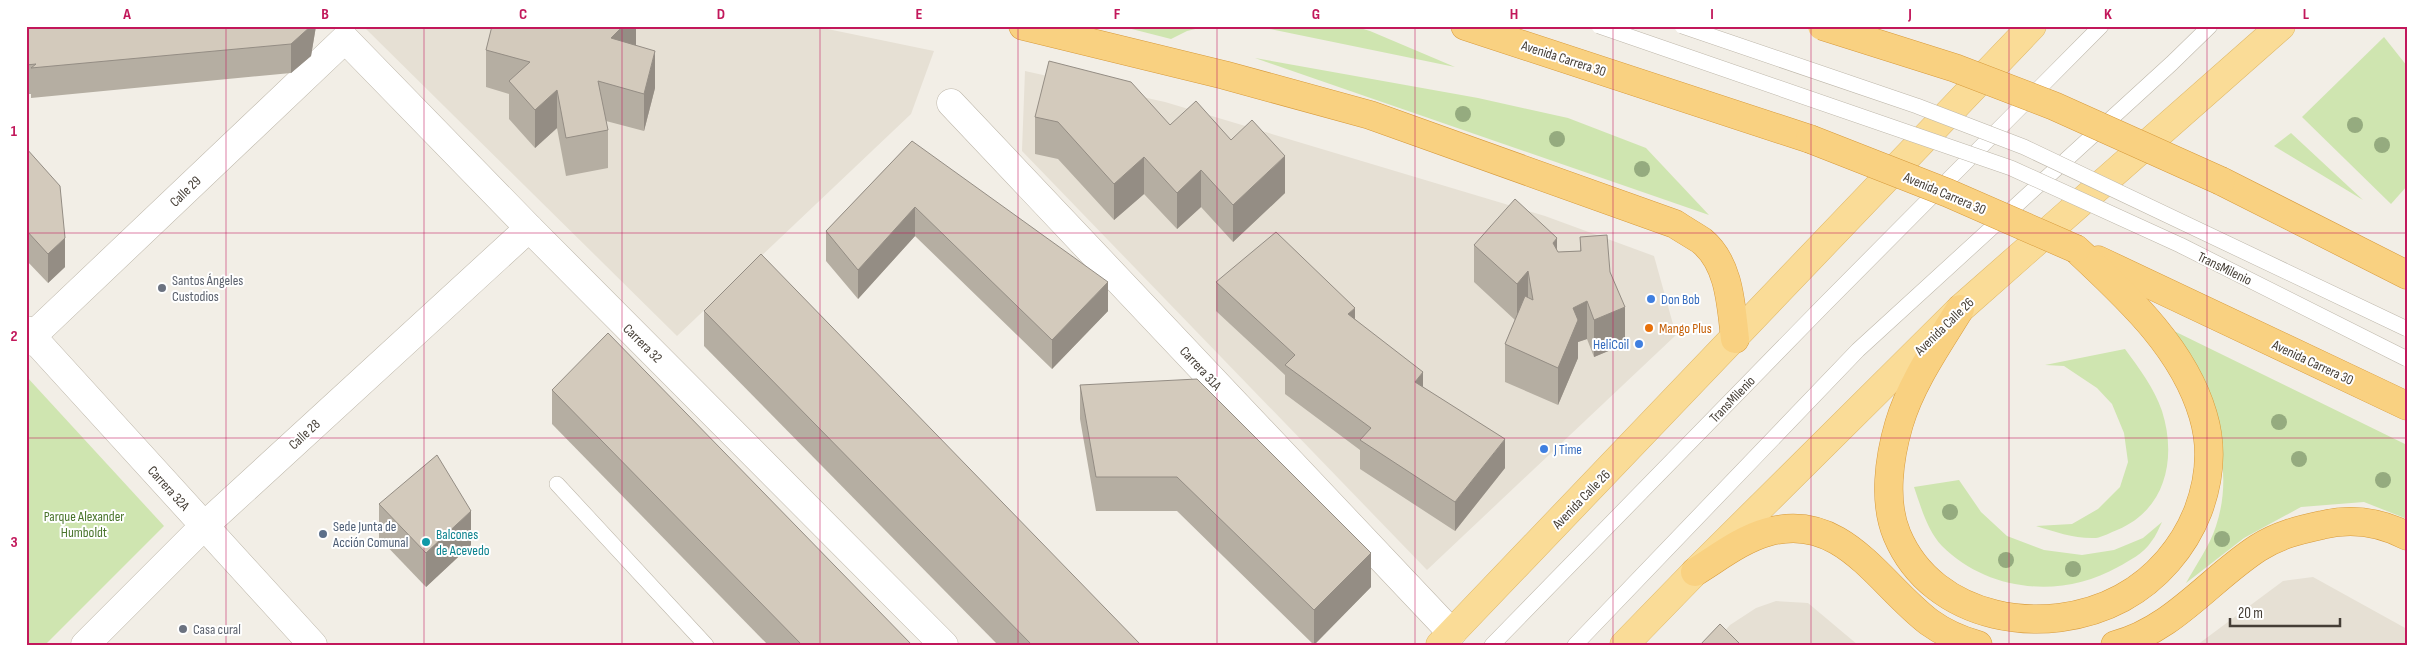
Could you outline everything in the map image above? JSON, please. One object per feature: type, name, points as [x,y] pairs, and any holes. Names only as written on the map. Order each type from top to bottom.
[{"type":"highway","points":[[1023,26],[1224,75],[1370,115],[1675,224],[1703,242],[1718,261],[1730,290],[1735,339]]},
{"type":"highway","name":"Avenida Carrera 30","points":[[1465,26],[1810,139],[1948,192],[2076,249],[2407,406]]},
{"type":"highway","points":[[1822,26],[1955,68],[2054,106],[2221,181],[2407,276]]},
{"type":"highway","points":[[1960,309],[1920,377],[1899,422],[1891,457],[1892,520],[1896,534],[1912,563],[1937,588],[1969,606],[1988,613],[2040,620],[2058,618],[2090,611],[2122,598],[2166,564],[2181,544],[2194,521],[2204,491],[2210,456],[2208,434],[2196,396],[2178,362],[2163,340],[2132,303],[2076,249]]},
{"type":"highway","points":[[2115,645],[2144,634],[2168,620],[2258,548],[2282,535],[2301,528],[2347,522],[2382,525],[2407,536]]},
{"type":"highway","points":[[1694,572],[1743,543],[1767,532],[1795,528],[1818,530],[1845,544],[1914,609],[1940,629],[1965,642]]},
{"type":"main road","name":"Avenida Calle 26","points":[[1446,639],[1735,339],[2032,26]]},
{"type":"main road","name":"Avenida Calle 26","points":[[1624,645],[1694,572],[1960,309],[2281,26]]},
{"type":"street","name":"Carrera 32","points":[[344,39],[529,228],[944,645]]},
{"type":"street","name":"Calle 29","points":[[28,336],[344,39]]},
{"type":"street","name":"Carrera 31A","points":[[951,104],[1446,639]]},
{"type":"street","name":"Calle 28","points":[[85,645],[203,527],[529,228]]},
{"type":"street","name":"Carrera 32A","points":[[28,336],[313,645]]},
{"type":"lane","name":"TransMilenio","points":[[1599,26],[2012,168],[2180,245],[2407,358]]},
{"type":"lane","name":"TransMilenio","points":[[1682,26],[1917,106],[2024,147],[2407,329]]},
{"type":"lane","name":"TransMilenio","points":[[1492,645],[1830,298],[2101,26]]},
{"type":"lane","points":[[1575,645],[1858,350],[2165,70],[2210,26]]},
{"type":"lane","points":[[557,484],[706,645]]},
{"type":"shaded area","points":[[363,26],[813,26],[934,51],[911,114],[677,336]]},
{"type":"shaded area","points":[[1025,71],[1165,102],[1545,216],[1654,256],[1676,335],[1427,570],[1022,151]]},
{"type":"shaded area","points":[[2313,577],[2407,629],[2407,645],[2197,645],[2283,581]]},
{"type":"shaded area","points":[[1776,601],[1808,603],[1858,645],[1712,645],[1730,625],[1756,608]]},
{"type":"green space","points":[[1120,26],[1208,26],[1187,31],[1171,39]]},
{"type":"green space","points":[[1255,26],[1353,26],[1370,31],[1455,67]]},
{"type":"green space","points":[[2384,37],[2407,66],[2407,186],[2391,204],[2302,117]]},
{"type":"green space","points":[[1255,58],[1478,98],[1568,118],[1646,148],[1709,215]]},
{"type":"green space","points":[[2291,133],[2363,200],[2274,146]]},
{"type":"green space","points":[[2174,331],[2407,445],[2407,519],[2364,502],[2301,507],[2244,538],[2186,583],[2207,548],[2216,526],[2222,500],[2223,475],[2215,425],[2196,377]]},
{"type":"green space","points":[[2125,349],[2155,394],[2162,411],[2166,429],[2167,464],[2164,481],[2157,496],[2147,510],[2134,521],[2096,538],[2058,533],[2036,526],[2072,524],[2098,509],[2120,487],[2128,462],[2124,433],[2112,404],[2097,388],[2064,366],[2045,365]]},
{"type":"green space","name":"Parque Alexander Humboldt","points":[[26,376],[164,526],[45,645],[26,645]]},
{"type":"green space","points":[[1959,480],[1981,512],[2007,536],[2044,550],[2082,555],[2114,550],[2143,538],[2162,522],[2148,546],[2118,567],[2096,577],[2073,584],[2050,587],[2026,586],[2003,581],[1981,573],[1960,561],[1942,546],[1932,533],[1914,487]]},
{"type":"building","points":[[26,26],[311,26],[291,44],[31,68],[36,64],[26,65]]},
{"type":"building","points":[[492,26],[623,26],[611,38],[655,51],[644,94],[598,81],[608,130],[566,138],[557,90],[535,110],[509,81],[530,62],[486,50]]},
{"type":"building","points":[[1049,61],[1131,82],[1170,125],[1196,101],[1231,140],[1252,120],[1285,156],[1233,205],[1201,170],[1177,193],[1144,157],[1114,184],[1058,122],[1035,117]]},
{"type":"building","points":[[912,141],[1108,282],[1052,340],[915,207],[858,270],[826,231]]},
{"type":"building","points":[[26,148],[60,186],[65,238],[48,254],[26,230]]},
{"type":"building","points":[[1515,199],[1557,238],[1553,243],[1558,252],[1581,251],[1580,237],[1607,235],[1610,272],[1625,307],[1594,320],[1587,301],[1573,308],[1578,320],[1558,368],[1505,344],[1525,296],[1533,300],[1528,271],[1517,284],[1474,245]]},
{"type":"building","points":[[1276,232],[1355,308],[1348,314],[1423,372],[1415,382],[1505,439],[1455,502],[1360,440],[1371,428],[1285,365],[1295,355],[1216,282]]},
{"type":"building","points":[[761,254],[1141,645],[1032,645],[704,311]]},
{"type":"building","points":[[608,333],[912,645],[802,645],[552,390]]},
{"type":"building","points":[[1197,379],[1371,553],[1314,610],[1177,477],[1096,477],[1080,385]]},
{"type":"building","points":[[437,455],[471,511],[426,553],[379,504]]},
{"type":"building","points":[[1720,624],[1741,645],[1700,645]]},
{"type":"place","name":"Santos Ángeles Custodios","points":[[162,288]]},
{"type":"place","name":"Don Bob","points":[[1651,299]]},
{"type":"place","name":"Mango Plus","points":[[1649,328]]},
{"type":"place","name":"HeliCoil","points":[[1639,344]]},
{"type":"place","name":"J Time","points":[[1544,449]]},
{"type":"place","name":"Sede Junta de Acción Comunal","points":[[323,534]]},
{"type":"place","name":"Balcones de Acevedo","points":[[426,542]]},
{"type":"place","name":"Casa cural","points":[[183,629]]}]
